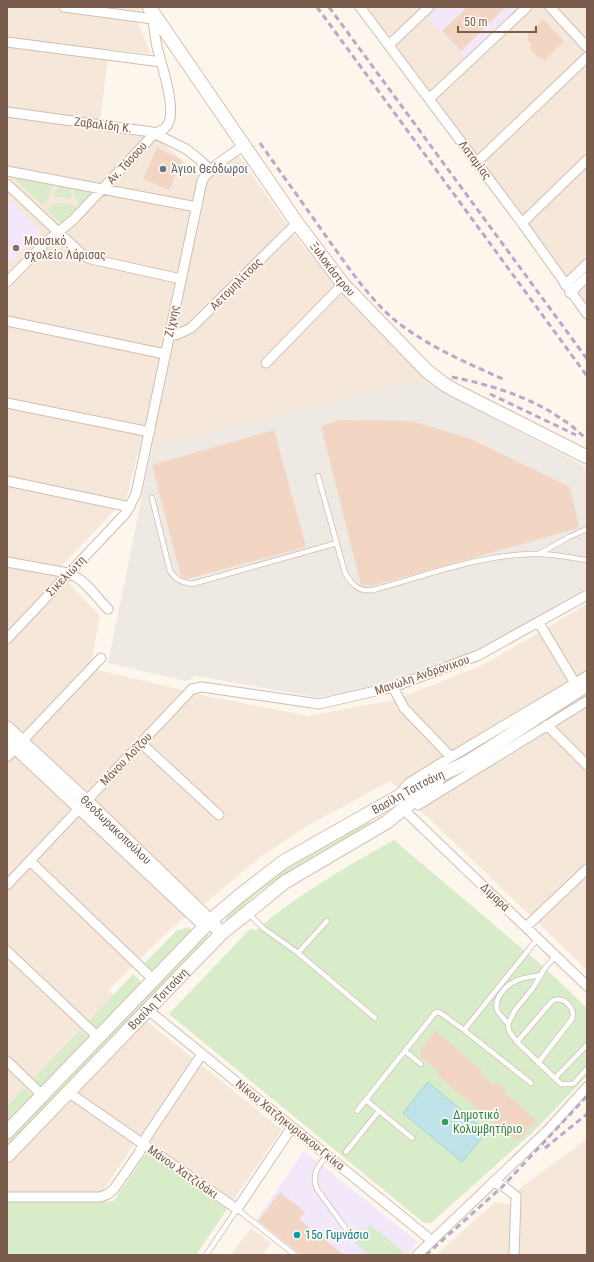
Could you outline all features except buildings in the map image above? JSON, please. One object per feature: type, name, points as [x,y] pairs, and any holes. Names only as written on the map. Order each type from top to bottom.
[{"type":"street","points":[[64,7],[152,14]]},
{"type":"street","name":"Λαταμίας","points":[[360,7],[522,223],[570,293],[587,314]]},
{"type":"street","points":[[389,45],[429,7]]},
{"type":"street","points":[[429,99],[527,7]]},
{"type":"street","points":[[550,7],[587,47]]},
{"type":"street","name":"Αν. Τάσσου","points":[[7,282],[41,247],[69,224],[155,133],[166,128],[170,114],[168,89],[156,44],[152,14]]},
{"type":"street","name":"Ξυλοκάστρου","points":[[152,14],[297,223],[343,284],[427,371],[454,390],[587,457]]},
{"type":"street","points":[[7,42],[160,62]]},
{"type":"street","points":[[476,163],[587,57]]},
{"type":"street","name":"Ζαβαλίδη Κ.","points":[[7,112],[155,133],[186,149],[210,170]]},
{"type":"street","name":"Ζίχνης","points":[[128,510],[136,494],[150,432],[202,181],[204,176],[210,170],[243,146]]},
{"type":"street","points":[[522,223],[587,160]]},
{"type":"street","points":[[7,171],[197,207]]},
{"type":"street","points":[[7,184],[58,233],[87,258],[181,278]]},
{"type":"street","name":"Αετομηλίτσας","points":[[169,335],[176,335],[191,328],[297,223]]},
{"type":"street","points":[[565,284],[587,264]]},
{"type":"street","points":[[570,293],[587,277]]},
{"type":"street","points":[[266,363],[343,284]]},
{"type":"street","points":[[7,321],[165,354]]},
{"type":"street","points":[[7,403],[150,432]]},
{"type":"street","points":[[7,481],[128,510]]},
{"type":"street","name":"Σικελιώτη","points":[[7,639],[128,510]]},
{"type":"street","points":[[7,562],[68,573],[81,580],[108,609]]},
{"type":"street","name":"Μανώλη Ανδρόνικου","points":[[197,688],[202,687],[319,704],[393,687],[479,655],[587,595]]},
{"type":"street","points":[[539,623],[581,684]]},
{"type":"street","points":[[7,757],[101,658]]},
{"type":"street","points":[[402,806],[410,783],[451,757],[581,684],[587,676]]},
{"type":"street","name":"Βασίλη Τσιτσάνη","points":[[7,1156],[222,933],[247,912],[285,882],[387,822],[434,777],[445,774],[470,760],[581,684]]},
{"type":"street","points":[[393,687],[404,708],[451,757]]},
{"type":"street","name":"Μάνου Λοΐζου","points":[[7,885],[142,744],[188,692],[197,688]]},
{"type":"street","name":"Βασίλη Τσιτσάνη","points":[[7,1132],[207,924],[238,897],[283,862],[402,806],[425,800],[587,701]]},
{"type":"street","points":[[547,725],[587,765]]},
{"type":"street","name":"Θεοδωρακοπούλου","points":[[7,728],[18,746],[207,924],[222,933]]},
{"type":"street","points":[[7,742],[18,746]]},
{"type":"street","points":[[142,744],[219,815]]},
{"type":"street","name":"Διμαρά","points":[[402,806],[587,986]]},
{"type":"street","points":[[30,861],[154,980]]},
{"type":"street","points":[[526,927],[587,869]]},
{"type":"street","points":[[7,951],[98,1037]]},
{"type":"street","name":"Νίκου Χατζηκυριάκου-Γκίκα","points":[[148,1010],[431,1240]]},
{"type":"street","points":[[7,1197],[100,1197],[108,1194],[114,1189],[139,1152],[202,1054]]},
{"type":"street","points":[[7,1061],[42,1095]]},
{"type":"street","points":[[417,1255],[431,1240],[548,1131],[587,1087]]},
{"type":"street","name":"Μάνου Χατζιδάκι","points":[[68,1092],[237,1210]]},
{"type":"street","points":[[237,1210],[292,1128]]},
{"type":"street","points":[[493,1182],[504,1186],[516,1196],[514,1255]]},
{"type":"lane","points":[[318,476],[346,573],[350,582],[356,588],[365,591],[476,561],[509,555],[558,555],[587,560]]},
{"type":"lane","points":[[152,498],[170,571],[175,579],[182,583],[192,584],[337,543]]},
{"type":"lane","points":[[538,554],[569,537],[587,530]]},
{"type":"lane","points":[[247,912],[263,928],[298,953],[375,1018]]},
{"type":"lane","points":[[298,953],[327,922]]},
{"type":"lane","points":[[464,1030],[538,938]]},
{"type":"lane","points":[[508,1024],[515,1010],[545,968],[556,956]]},
{"type":"lane","points":[[541,975],[519,979],[507,986],[498,999],[496,1005],[498,1011],[508,1024],[509,1031],[516,1042],[561,1084],[573,1084],[587,1069]]},
{"type":"lane","points":[[516,1042],[552,1001],[556,999],[562,1000],[572,1009],[572,1019],[538,1063]]},
{"type":"lane","points":[[357,1112],[435,1013],[438,1012],[464,1030],[531,1083]]},
{"type":"lane","points":[[555,1078],[587,1045]]},
{"type":"lane","points":[[405,1051],[421,1064]]},
{"type":"lane","points":[[366,1100],[412,1138]]},
{"type":"lane","points":[[346,1152],[379,1111]]},
{"type":"lane","points":[[327,1155],[316,1170],[314,1183],[346,1229]]},
{"type":"lane","points":[[206,1255],[237,1210]]},
{"type":"lane","name":"Μάνου Χατζιδάκι","points":[[237,1210],[295,1255]]},
{"type":"shaded area","points":[[7,7],[141,7],[138,23],[151,54],[109,49],[99,130],[156,137],[201,176],[210,178],[210,176],[238,155],[293,233],[324,271],[426,378],[138,451],[127,497],[57,571],[100,616],[90,668],[212,697],[308,716],[397,699],[485,664],[587,604],[587,970],[390,781],[307,826],[259,858],[208,901],[175,925],[108,990],[282,1130],[233,1200],[140,1135],[102,1192],[7,1193]]},
{"type":"shaded area","points":[[365,7],[587,7],[587,306]]},
{"type":"shaded area","points":[[435,7],[519,7],[465,58],[426,16]]},
{"type":"shaded area","name":"Μουσικό σχολείο Λάρισας","points":[[7,197],[41,231],[7,266]]},
{"type":"shaded area","points":[[426,378],[452,397],[587,468],[587,588],[531,623],[487,647],[383,689],[316,697],[196,676],[186,681],[108,663],[152,447]]},
{"type":"shaded area","points":[[587,1139],[587,1255],[436,1255],[495,1202],[516,1205],[516,1191]]},
{"type":"shaded area","points":[[304,1151],[418,1242],[408,1255],[301,1255],[256,1220]]},
{"type":"shaded area","points":[[251,1228],[271,1243],[263,1255],[231,1255]]},
{"type":"green space","points":[[14,178],[52,185],[46,201],[42,205]]},
{"type":"green space","points":[[58,186],[70,188],[72,199],[61,197],[54,198]]},
{"type":"green space","points":[[74,189],[91,193],[79,206],[74,196]]},
{"type":"green space","points":[[57,203],[77,207],[61,224],[47,209]]},
{"type":"green space","points":[[368,820],[371,824],[305,861],[259,892],[227,921],[225,918],[256,889],[302,858]]},
{"type":"green space","points":[[394,840],[545,968],[587,1008],[587,1076],[533,1132],[431,1223],[424,1223],[169,1014],[251,928],[255,931],[288,905],[322,882]]},
{"type":"green space","points":[[189,927],[193,931],[153,973],[144,964],[176,931]]},
{"type":"green space","points":[[207,934],[209,936],[177,968],[167,981],[7,1148],[7,1140]]},
{"type":"green space","points":[[133,974],[142,983],[94,1032],[86,1024]]},
{"type":"green space","points":[[80,1031],[88,1039],[40,1088],[32,1080]]},
{"type":"green space","points":[[24,1088],[33,1097],[7,1124],[7,1106]]},
{"type":"green space","points":[[147,1152],[227,1209],[196,1255],[7,1255],[7,1202],[114,1201]]},
{"type":"green space","points":[[370,1225],[403,1251],[401,1255],[370,1255],[355,1243]]},
{"type":"water","name":"Δημοτικό Κολυμβητήριο","points":[[428,1082],[487,1132],[462,1162],[403,1113]]},
{"type":"railway","points":[[317,7],[587,376]]},
{"type":"railway","points":[[329,7],[587,359]]},
{"type":"railway","points":[[260,143],[330,242],[365,289],[385,312],[419,338],[431,345],[505,380]]},
{"type":"railway","points":[[452,377],[496,388],[524,398],[551,412],[569,424],[587,439]]},
{"type":"railway","points":[[490,394],[576,435]]},
{"type":"railway","points":[[426,1255],[503,1186],[587,1096]]},
{"type":"railway","points":[[545,1148],[587,1114]]},
{"type":"place","name":"Άγιοι Θεόδωροι","points":[[163,169]]},
{"type":"place","name":"Μουσικό σχολείο Λάρισας","points":[[16,248]]},
{"type":"place","name":"Δημοτικό Κολυμβητήριο","points":[[445,1122]]},
{"type":"place","name":"15ο Γυμνάσιο","points":[[297,1235]]}]
